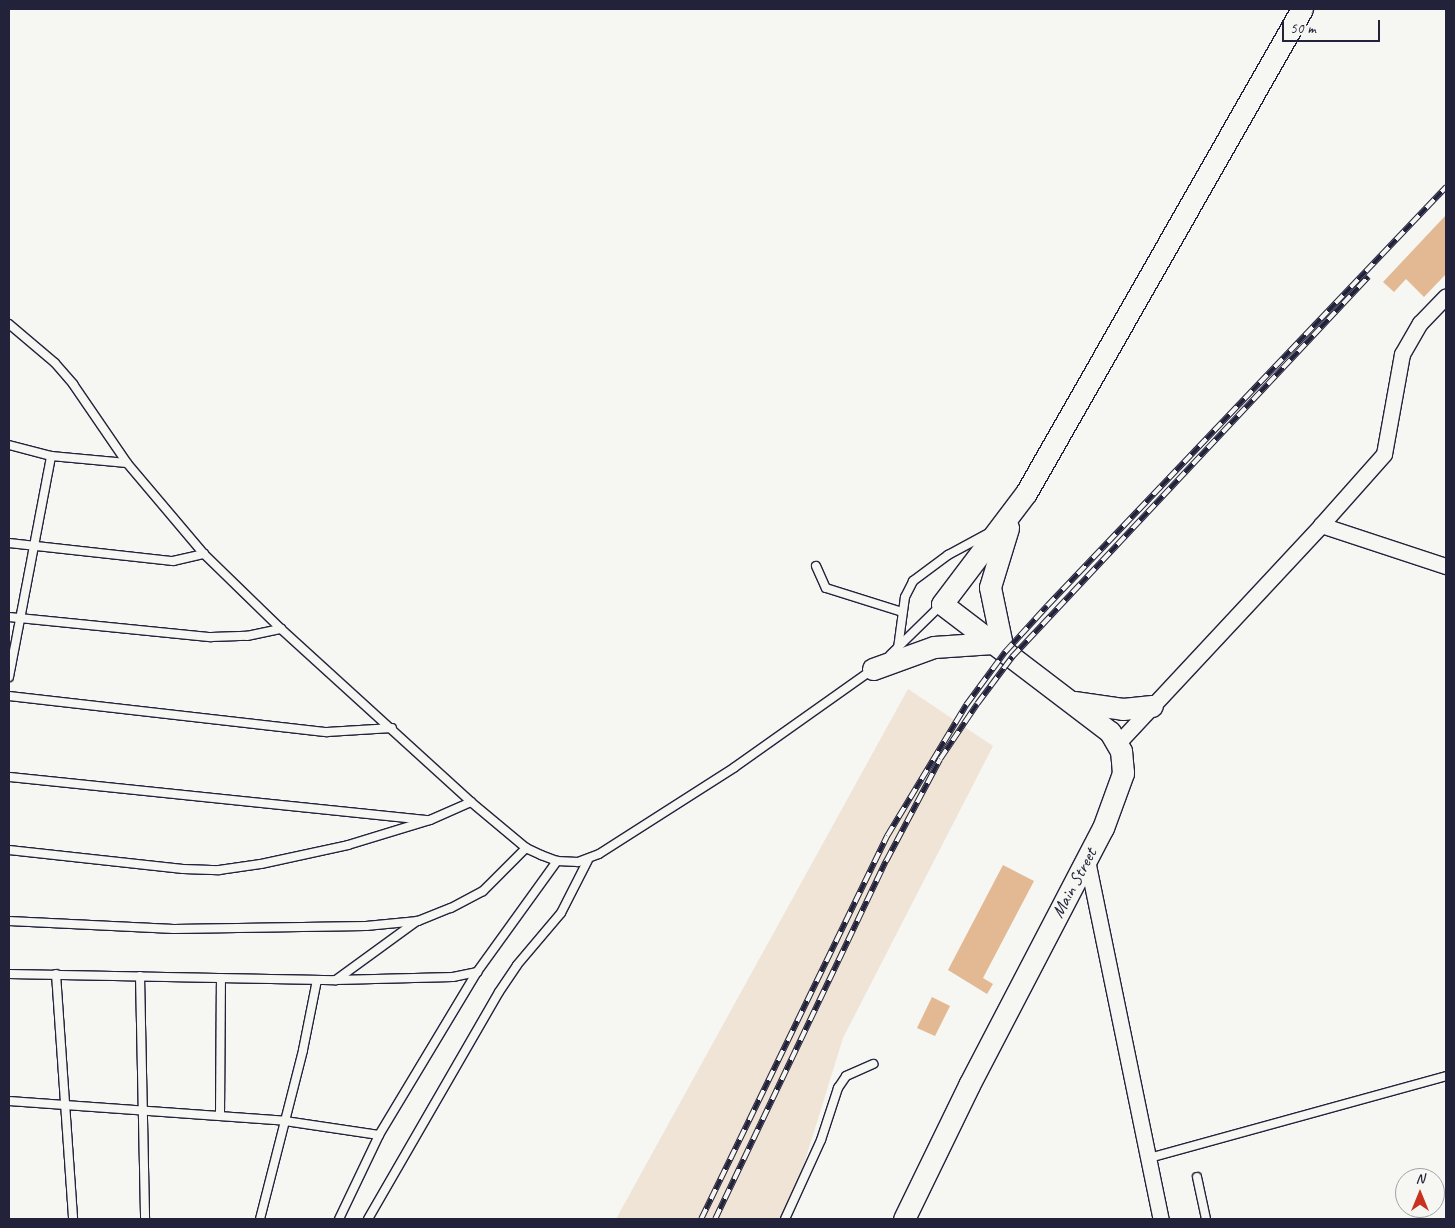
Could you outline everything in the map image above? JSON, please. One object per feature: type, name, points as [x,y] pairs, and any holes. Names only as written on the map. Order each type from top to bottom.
[{"type":"main road","points":[[1118,743],[1071,701],[942,604],[1007,520],[1302,9]]},
{"type":"main road","points":[[998,647],[990,587],[1007,520]]},
{"type":"main road","points":[[874,669],[934,647],[998,647]]},
{"type":"main road","points":[[1071,701],[1123,709],[1152,706]]},
{"type":"main road","name":"Main Street","points":[[904,1219],[973,1076],[1088,860],[1121,783],[1123,761],[1118,743]]},
{"type":"street","points":[[1118,743],[1321,525],[1384,454],[1402,354],[1420,323],[1446,296]]},
{"type":"street","points":[[1321,525],[1446,566]]},
{"type":"street","points":[[1088,860],[1161,1219]]},
{"type":"lane","points":[[9,324],[55,362],[73,384],[127,464],[204,554],[282,629],[471,802],[526,848],[557,861],[588,860]]},
{"type":"lane","points":[[9,445],[52,456],[127,464]]},
{"type":"lane","points":[[9,677],[52,456]]},
{"type":"lane","points":[[898,648],[905,597],[913,582],[926,570],[1007,520]]},
{"type":"lane","points":[[9,543],[173,560],[204,554]]},
{"type":"lane","points":[[816,566],[826,588],[902,612]]},
{"type":"lane","points":[[368,1219],[499,992],[517,965],[557,919],[588,860],[735,767],[874,669],[942,604]]},
{"type":"lane","points":[[9,617],[211,636],[247,636],[282,629]]},
{"type":"lane","points":[[9,696],[327,732],[392,728]]},
{"type":"lane","points":[[9,777],[430,820]]},
{"type":"lane","points":[[9,850],[183,869],[219,870],[261,864],[348,845],[430,820],[471,802]]},
{"type":"lane","points":[[336,980],[418,921],[452,908],[483,891],[526,848]]},
{"type":"lane","points":[[339,1219],[379,1136],[477,972],[557,861]]},
{"type":"lane","points":[[9,921],[174,929],[366,926],[418,921]]},
{"type":"lane","points":[[9,974],[336,980],[431,979],[477,972]]},
{"type":"lane","points":[[56,974],[73,1219]]},
{"type":"lane","points":[[140,976],[145,1219]]},
{"type":"lane","points":[[220,1116],[221,978]]},
{"type":"lane","points":[[260,1219],[285,1121],[317,980]]},
{"type":"lane","points":[[785,1219],[821,1140],[838,1088],[846,1076],[873,1064]]},
{"type":"lane","points":[[1149,1158],[1446,1076]]},
{"type":"lane","points":[[9,1101],[285,1121],[379,1136]]},
{"type":"lane","points":[[1197,1177],[1206,1219]]},
{"type":"shaded area","points":[[908,689],[993,746],[843,1038],[787,1219],[616,1219]]},
{"type":"building","points":[[1446,215],[1446,274],[1424,297],[1406,279],[1394,292],[1383,282]]},
{"type":"building","points":[[1003,865],[1034,881],[983,978],[993,984],[987,994],[948,970]]},
{"type":"building","points":[[932,997],[950,1006],[935,1036],[917,1028]]},
{"type":"railway","points":[[701,1219],[887,836],[966,705],[1005,652],[1047,606],[1446,187]]},
{"type":"railway","points":[[715,1219],[886,861],[940,759],[977,704],[1012,657],[1368,277]]}]
